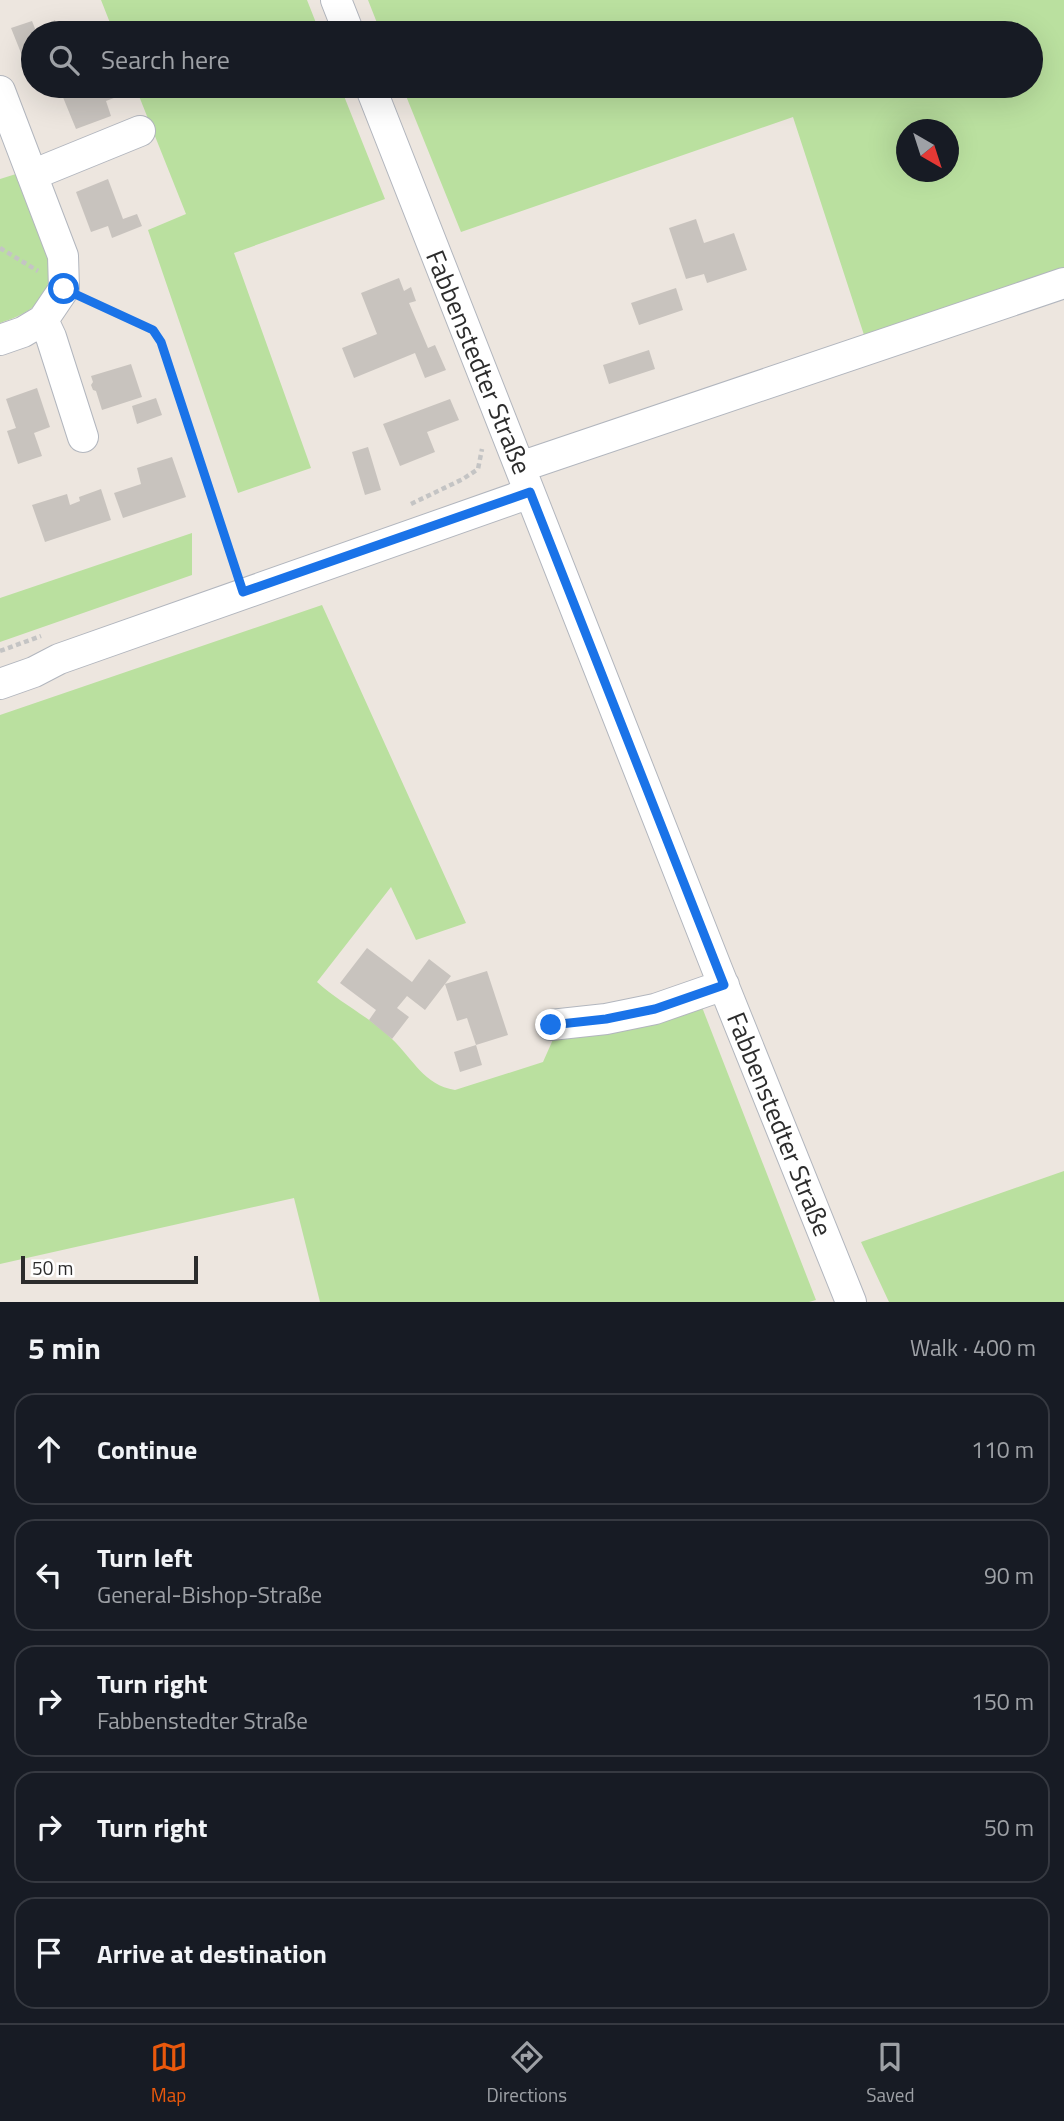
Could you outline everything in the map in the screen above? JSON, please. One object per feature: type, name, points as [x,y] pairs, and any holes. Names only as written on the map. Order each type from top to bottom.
[{"type":"street","points":[[336,0],[344,21]]},
{"type":"street","points":[[0,90],[63,256],[64,289],[43,320],[23,332],[0,340]]},
{"type":"street","name":"Fabbenstedter Straße","points":[[375,98],[851,1302]]},
{"type":"street","points":[[32,175],[140,131]]},
{"type":"street","points":[[0,664],[22,659],[237,575],[525,480],[1064,283]]},
{"type":"street","points":[[43,320],[83,437]]},
{"type":"street","points":[[0,684],[34,672],[56,646]]},
{"type":"street","points":[[551,1025],[606,1019],[655,1009],[724,985]]},
{"type":"path","points":[[0,248],[31,265],[64,289],[153,330],[161,342],[237,575]]},
{"type":"path","points":[[409,506],[478,469],[483,453],[478,438],[480,434],[503,425]]},
{"type":"path","points":[[0,650],[56,646]]},
{"type":"green space","points":[[101,0],[307,0],[315,21],[109,21]]},
{"type":"green space","points":[[368,0],[1064,0],[1064,269],[865,338],[793,117],[461,232],[407,98],[1043,98],[1043,21],[376,21]]},
{"type":"green space","points":[[140,98],[345,98],[385,199],[234,253],[311,468],[238,493],[148,230],[186,214]]},
{"type":"green space","points":[[16,174],[48,257],[48,283],[45,293],[32,308],[0,323],[0,179]]},
{"type":"green space","points":[[192,533],[192,575],[0,642],[0,598]]},
{"type":"green space","points":[[322,605],[466,923],[416,940],[391,887],[317,982],[383,1031],[427,1077],[455,1090],[543,1062],[555,1035],[700,1002],[816,1300],[320,1302],[294,1198],[0,1264],[0,715]]},
{"type":"green space","points":[[1064,1171],[1064,1302],[889,1302],[861,1242]]},
{"type":"building","points":[[21,25],[21,53],[11,28]]},
{"type":"building","points":[[63,98],[114,98],[106,101],[111,116],[76,129]]},
{"type":"building","points":[[108,179],[123,219],[137,214],[142,226],[112,238],[108,226],[91,232],[76,192]]},
{"type":"building","points":[[696,219],[704,243],[734,233],[747,270],[707,283],[704,274],[686,279],[669,228]]},
{"type":"building","points":[[399,278],[404,291],[411,287],[416,301],[409,303],[428,348],[435,345],[446,370],[425,378],[415,353],[354,378],[342,348],[377,334],[361,293]]},
{"type":"building","points":[[676,288],[683,310],[639,325],[631,303]]},
{"type":"building","points":[[649,350],[655,369],[609,384],[603,365]]},
{"type":"building","points":[[131,364],[142,397],[102,410],[96,391],[91,385],[91,376]]},
{"type":"building","points":[[37,388],[50,427],[34,433],[42,456],[18,464],[7,431],[16,428],[6,399]]},
{"type":"building","points":[[156,398],[162,415],[137,424],[132,406]]},
{"type":"building","points":[[450,399],[459,420],[427,432],[435,452],[400,466],[383,424]]},
{"type":"building","points":[[368,447],[381,490],[365,495],[352,452]]},
{"type":"building","points":[[172,457],[186,497],[123,518],[114,493],[141,484],[137,468]]},
{"type":"building","points":[[101,489],[111,520],[45,542],[32,505],[67,494],[70,505],[80,501],[79,497]]},
{"type":"building","points":[[367,948],[412,982],[429,959],[451,976],[425,1010],[407,996],[397,1008],[409,1017],[392,1039],[369,1020],[376,1010],[340,983]]},
{"type":"building","points":[[487,971],[508,1035],[476,1045],[467,1018],[457,1021],[445,984]]},
{"type":"building","points":[[476,1045],[482,1065],[460,1072],[454,1052]]},
{"type":"route","points":[[64,289],[153,330],[161,342],[243,592],[530,492],[724,985],[655,1009],[606,1019],[551,1025]]}]
